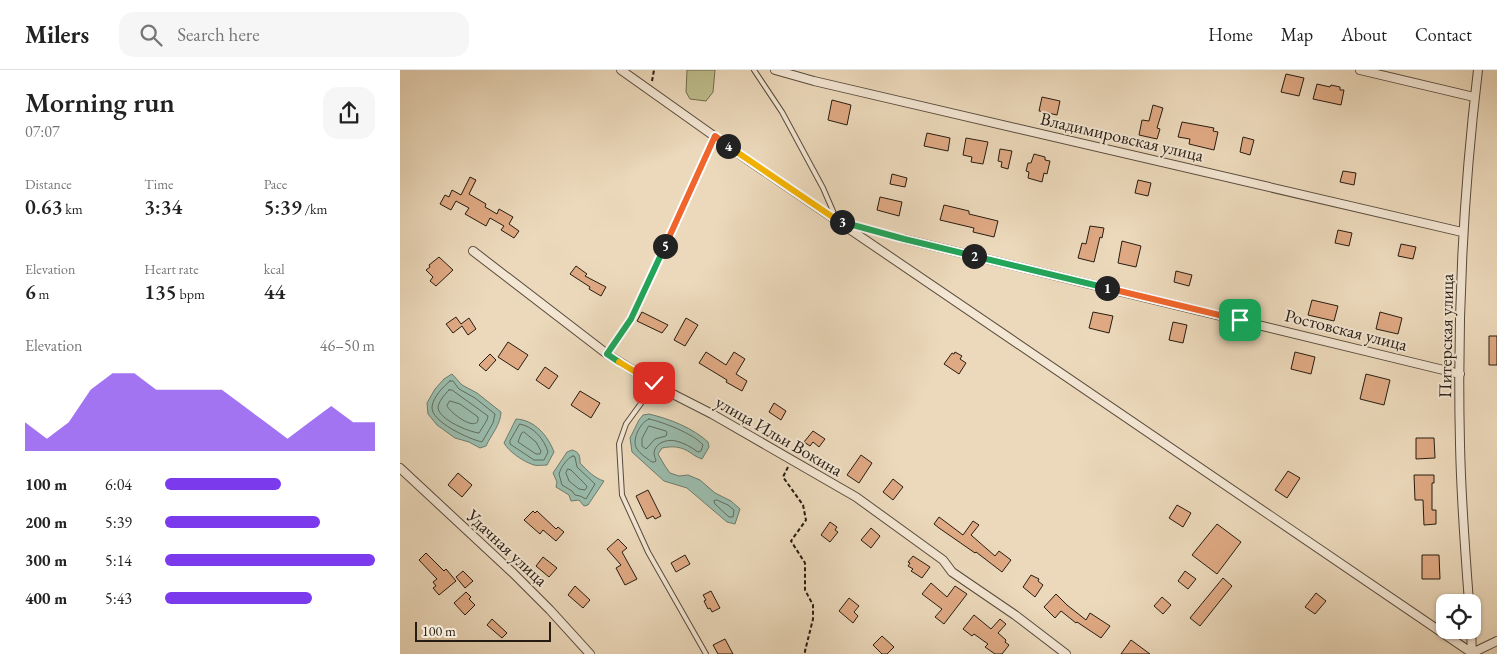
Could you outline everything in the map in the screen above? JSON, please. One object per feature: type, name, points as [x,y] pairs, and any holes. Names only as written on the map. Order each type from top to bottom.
[{"type":"street","points":[[621,70],[837,220],[1472,653]]},
{"type":"street","name":"Владимировская улица","points":[[775,70],[852,90],[1462,232]]},
{"type":"street","points":[[1360,70],[1474,97]]},
{"type":"street","name":"Питерская улица","points":[[1469,594],[1460,444],[1462,232],[1478,70]]},
{"type":"street","name":"Ростовская улица","points":[[904,239],[1460,374]]},
{"type":"street","name":"улица Ильи Вокина","points":[[472,251],[607,354],[661,388],[712,414],[856,497],[942,560],[952,572],[1015,615],[1066,654]]},
{"type":"street","name":"Удачная улица","points":[[400,468],[513,573],[590,654]]},
{"type":"street","points":[[1471,639],[1472,653]]},
{"type":"street","points":[[1472,653],[1497,641]]},
{"type":"lane","points":[[754,70],[786,120],[823,188],[837,220],[904,239]]},
{"type":"lane","points":[[661,388],[642,402],[626,424],[619,444],[622,495],[648,552],[706,654]]},
{"type":"path","points":[[650,91],[654,70]]},
{"type":"path","points":[[607,354],[631,319],[715,136]]},
{"type":"path","points":[[792,461],[783,477],[804,506],[806,520],[791,541],[805,563],[805,590],[813,605],[813,619],[805,654]]},
{"type":"green space","points":[[687,70],[715,70],[713,92],[706,101],[690,99],[686,92]]},
{"type":"water","points":[[452,374],[462,385],[477,393],[501,412],[498,425],[486,446],[480,448],[455,438],[437,425],[428,414],[427,403],[435,389],[444,379]]},
{"type":"water","points":[[649,414],[681,425],[695,432],[708,442],[709,447],[702,459],[684,449],[676,447],[662,448],[658,454],[670,473],[679,476],[688,475],[700,480],[715,493],[731,501],[740,509],[735,524],[727,522],[687,488],[664,481],[632,452],[630,438],[639,420],[643,415]]},
{"type":"water","points":[[516,419],[529,422],[540,430],[548,440],[554,452],[547,465],[536,465],[526,462],[506,446],[504,443]]},
{"type":"water","points":[[572,450],[578,453],[580,463],[586,469],[604,481],[588,505],[584,506],[579,500],[571,501],[569,495],[556,487],[557,482],[553,473],[567,452]]},
{"type":"building","points":[[1286,74],[1304,78],[1299,96],[1281,92]]},
{"type":"building","points":[[1317,84],[1340,87],[1340,90],[1344,90],[1341,105],[1313,99]]},
{"type":"building","points":[[1042,97],[1060,101],[1057,115],[1039,111]]},
{"type":"building","points":[[832,100],[851,105],[847,125],[828,120]]},
{"type":"building","points":[[1153,105],[1163,108],[1157,128],[1160,129],[1157,139],[1139,135],[1142,120],[1149,121]]},
{"type":"building","points":[[1182,122],[1214,128],[1213,131],[1218,132],[1214,150],[1189,144],[1190,139],[1178,137]]},
{"type":"building","points":[[927,133],[950,138],[948,151],[924,146]]},
{"type":"building","points":[[1243,137],[1254,140],[1250,155],[1240,152]]},
{"type":"building","points":[[966,138],[988,142],[983,164],[971,162],[972,157],[963,155]]},
{"type":"building","points":[[1000,149],[1012,151],[1008,169],[1001,167],[1002,162],[998,161]]},
{"type":"building","points":[[1034,154],[1045,157],[1045,160],[1050,161],[1047,174],[1044,173],[1042,182],[1028,178],[1029,172],[1026,171],[1028,163],[1031,163]]},
{"type":"building","points":[[1343,171],[1356,173],[1354,185],[1340,182]]},
{"type":"building","points":[[892,174],[907,178],[905,187],[890,184]]},
{"type":"building","points":[[470,177],[476,180],[469,194],[486,204],[485,207],[497,214],[499,209],[513,217],[509,224],[519,231],[514,238],[501,230],[504,226],[490,218],[486,226],[465,214],[469,208],[456,201],[451,210],[440,204],[445,195],[449,197],[452,190],[461,195]]},
{"type":"building","points":[[1138,180],[1151,183],[1148,196],[1135,193]]},
{"type":"building","points":[[880,197],[902,202],[899,216],[877,210]]},
{"type":"building","points":[[944,205],[969,211],[969,214],[998,221],[994,237],[973,232],[974,228],[940,220]]},
{"type":"building","points":[[1090,226],[1104,228],[1094,262],[1078,258],[1082,243],[1086,244]]},
{"type":"building","points":[[1338,230],[1352,233],[1349,246],[1335,243]]},
{"type":"building","points":[[1122,241],[1141,246],[1136,267],[1118,263]]},
{"type":"building","points":[[1401,244],[1416,247],[1413,259],[1398,256]]},
{"type":"building","points":[[439,257],[453,270],[436,286],[430,281],[433,277],[426,270]]},
{"type":"building","points":[[576,266],[587,274],[585,276],[606,287],[601,296],[570,274]]},
{"type":"building","points":[[1176,271],[1192,275],[1189,286],[1174,282]]},
{"type":"building","points":[[1312,300],[1338,306],[1334,321],[1308,315]]},
{"type":"building","points":[[642,312],[668,325],[662,333],[637,321]]},
{"type":"building","points":[[1093,312],[1113,316],[1109,333],[1089,328]]},
{"type":"building","points":[[1380,312],[1402,318],[1398,334],[1376,329]]},
{"type":"building","points":[[456,317],[461,324],[469,318],[476,329],[468,335],[462,326],[453,333],[446,324]]},
{"type":"building","points":[[686,318],[698,325],[685,346],[674,340]]},
{"type":"building","points":[[1173,322],[1187,325],[1183,343],[1169,340]]},
{"type":"building","points":[[1489,336],[1497,336],[1497,365],[1489,365]]},
{"type":"building","points":[[508,342],[528,355],[518,370],[498,357]]},
{"type":"building","points":[[706,352],[726,365],[734,352],[745,359],[736,374],[747,381],[742,391],[699,363]]},
{"type":"building","points":[[955,352],[962,356],[960,359],[966,363],[959,374],[944,364],[952,353],[954,354]]},
{"type":"building","points":[[1295,352],[1315,357],[1311,374],[1291,369]]},
{"type":"building","points":[[490,354],[496,360],[486,371],[479,365]]},
{"type":"building","points":[[545,367],[558,376],[549,389],[536,380]]},
{"type":"building","points":[[1366,374],[1390,380],[1384,405],[1360,399]]},
{"type":"building","points":[[580,391],[600,403],[591,418],[571,405]]},
{"type":"building","points":[[774,403],[786,411],[781,420],[769,412]]},
{"type":"building","points":[[813,431],[825,439],[819,447],[813,442],[810,446],[804,442]]},
{"type":"building","points":[[1416,438],[1434,438],[1435,458],[1416,459]]},
{"type":"building","points":[[861,455],[872,463],[859,483],[847,475]]},
{"type":"building","points":[[1288,471],[1300,478],[1287,498],[1275,490]]},
{"type":"building","points":[[458,473],[472,485],[462,497],[448,485]]},
{"type":"building","points":[[1414,475],[1434,475],[1434,483],[1432,483],[1432,510],[1436,510],[1436,524],[1424,525],[1423,500],[1415,500]]},
{"type":"building","points":[[893,479],[903,487],[893,500],[883,492]]},
{"type":"building","points":[[648,490],[661,516],[655,519],[653,516],[647,519],[636,496]]},
{"type":"building","points":[[1177,505],[1191,513],[1183,527],[1169,518]]},
{"type":"building","points":[[533,511],[535,513],[537,511],[556,529],[558,527],[564,532],[556,541],[543,530],[540,534],[524,520]]},
{"type":"building","points":[[939,517],[963,535],[973,521],[979,525],[971,535],[995,556],[999,551],[1011,560],[1002,572],[934,524]]},
{"type":"building","points":[[830,522],[837,527],[835,530],[838,532],[830,542],[821,535]]},
{"type":"building","points":[[1217,524],[1241,542],[1217,574],[1192,555]]},
{"type":"building","points":[[871,528],[880,536],[871,548],[861,540]]},
{"type":"building","points":[[618,539],[627,548],[622,552],[637,579],[625,585],[616,568],[621,565],[607,549]]},
{"type":"building","points":[[426,553],[444,571],[446,569],[456,581],[439,595],[433,588],[436,586],[433,582],[437,579],[419,560]]},
{"type":"building","points":[[685,555],[690,564],[676,572],[671,563]]},
{"type":"building","points":[[1422,555],[1439,555],[1440,579],[1422,579]]},
{"type":"building","points":[[913,556],[930,567],[922,578],[911,571],[913,569],[908,566],[910,563],[908,562]]},
{"type":"building","points":[[543,557],[557,568],[549,577],[536,566]]},
{"type":"building","points":[[463,571],[473,581],[465,588],[456,577]]},
{"type":"building","points":[[1185,571],[1196,579],[1188,589],[1178,581]]},
{"type":"building","points":[[1031,575],[1039,579],[1038,581],[1043,585],[1035,597],[1023,587]]},
{"type":"building","points":[[1223,578],[1232,586],[1200,626],[1190,618]]},
{"type":"building","points":[[931,583],[947,597],[955,586],[967,594],[944,624],[935,617],[942,609],[922,594]]},
{"type":"building","points":[[575,586],[590,600],[583,608],[568,595]]},
{"type":"building","points":[[711,591],[720,608],[712,612],[710,608],[708,609],[703,595]]},
{"type":"building","points":[[466,592],[471,597],[469,599],[475,605],[465,615],[454,603]]},
{"type":"building","points":[[1316,593],[1326,601],[1315,614],[1305,607]]},
{"type":"building","points":[[1056,594],[1086,620],[1090,613],[1110,626],[1101,638],[1076,623],[1061,611],[1055,618],[1044,607]]},
{"type":"building","points":[[1162,597],[1171,605],[1163,614],[1154,606]]},
{"type":"building","points":[[849,598],[859,606],[854,612],[858,616],[853,623],[839,611]]},
{"type":"building","points":[[974,615],[991,629],[1000,619],[1006,624],[998,633],[1009,645],[1002,654],[995,654],[985,647],[988,644],[963,629]]},
{"type":"building","points":[[492,619],[507,633],[502,638],[487,625]]},
{"type":"building","points":[[882,636],[894,647],[887,654],[882,654],[873,645]]},
{"type":"building","points":[[725,639],[733,654],[718,654],[713,645]]},
{"type":"building","points":[[1131,640],[1150,654],[1121,654]]},
{"type":"route","points":[[654,383],[607,354],[631,319],[715,136],[837,220],[904,239],[1240,320]]}]
